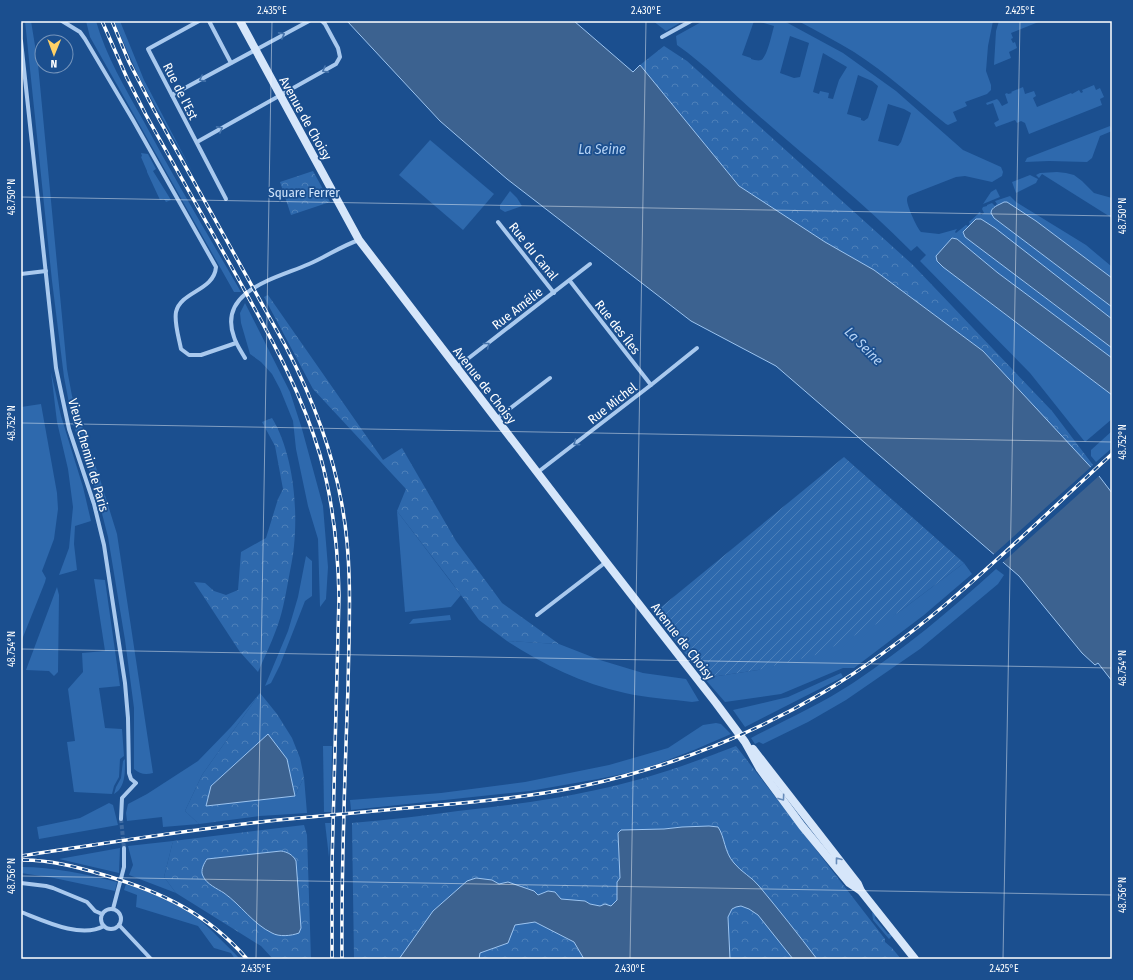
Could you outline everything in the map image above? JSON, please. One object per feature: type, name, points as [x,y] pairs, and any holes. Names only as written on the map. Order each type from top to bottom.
[{"type":"main road","name":"Avenue de Choisy","points":[[240,21],[359,240],[496,420],[716,703],[745,742],[760,769],[802,826],[849,883],[861,891],[915,959]]},
{"type":"street","points":[[62,21],[80,32],[85,39],[133,120],[216,267],[213,279],[183,302],[177,310],[176,317],[181,349],[189,355],[201,355],[236,343]]},
{"type":"street","name":"Rue de l'Est","points":[[199,21],[148,49],[226,199]]},
{"type":"street","points":[[209,21],[231,62]]},
{"type":"street","points":[[172,95],[309,21]]},
{"type":"street","points":[[197,142],[336,64],[340,57],[338,48],[322,21]]},
{"type":"street","points":[[662,37],[690,21]]},
{"type":"street","name":"Vieux Chemin de Paris","points":[[21,41],[54,351],[69,428],[94,504],[104,545],[125,683],[129,729],[129,773],[131,779],[136,784],[122,798],[121,819]]},
{"type":"street","name":"Rue du Canal","points":[[498,222],[554,293]]},
{"type":"street","points":[[245,358],[236,343],[231,326],[232,314],[236,303],[242,295],[260,285],[310,264],[359,240]]},
{"type":"street","name":"Rue Amélie","points":[[456,368],[590,264]]},
{"type":"street","points":[[21,274],[46,271]]},
{"type":"street","name":"Rue des Îles","points":[[570,281],[651,385]]},
{"type":"street","name":"Rue Michel","points":[[537,473],[651,385],[696,348]]},
{"type":"street","points":[[496,420],[550,378]]},
{"type":"street","points":[[537,615],[606,562]]},
{"type":"street","points":[[113,909],[124,867],[124,848]]},
{"type":"street","points":[[21,883],[50,887],[87,902],[96,911],[102,914]]},
{"type":"street","points":[[21,912],[58,926],[84,931],[104,926],[112,929],[119,925],[121,921],[121,914],[113,909],[107,910],[102,914],[101,921],[104,926]]},
{"type":"street","points":[[119,925],[152,959]]},
{"type":"green space","points":[[25,21],[31,21],[34,39],[34,74],[39,74],[67,369],[72,396],[117,534],[153,773],[150,774],[143,774],[134,769],[134,708],[125,640],[108,537],[97,494],[73,424],[64,377],[52,281]]},
{"type":"green space","points":[[86,21],[96,21],[105,47],[123,84],[241,292],[234,292],[90,37]]},
{"type":"green space","points":[[114,21],[120,21],[144,80],[193,173],[139,77]]},
{"type":"green space","points":[[653,21],[683,21],[666,31]]},
{"type":"green space","points":[[703,21],[754,21],[742,55],[751,59],[760,60],[765,55],[774,26],[757,21],[784,21],[843,53],[896,91],[963,150],[1001,167],[1003,172],[1002,176],[992,182],[965,176],[956,177],[909,195],[907,198],[907,203],[912,217],[921,232],[939,234],[957,229],[955,232],[956,233],[966,225],[968,226],[970,223],[969,222],[979,212],[981,212],[981,215],[984,213],[982,209],[983,207],[992,203],[995,206],[997,204],[995,201],[1010,196],[1016,202],[1086,245],[1111,266],[1112,265],[1112,278],[1036,221],[1007,202],[993,208],[994,218],[1112,307],[1112,319],[981,219],[1024,282],[1112,348],[1112,358],[998,273],[957,239],[937,261],[1112,395],[1112,419],[1085,442],[1030,373],[920,261],[926,255],[917,246],[911,251],[855,198],[708,70],[677,45],[676,36]],"holes":[[[790,36],[809,43],[800,77],[794,78],[780,73]],[[823,53],[847,67],[839,80],[833,99],[828,98],[829,93],[820,91],[819,94],[813,92]],[[858,75],[872,81],[878,86],[868,118],[864,121],[861,120],[861,118],[847,114]],[[888,104],[911,113],[901,142],[898,146],[878,141]]]},
{"type":"green space","points":[[798,21],[993,21],[988,46],[986,71],[991,85],[991,90],[987,94],[965,102],[967,106],[953,112],[957,121],[948,125],[866,60]]},
{"type":"green space","points":[[999,21],[1041,21],[1011,33],[1013,38],[1011,39],[1013,43],[1015,42],[1017,48],[1009,52],[1011,58],[994,65],[996,31]]},
{"type":"green space","points":[[664,46],[687,61],[913,265],[1052,411],[1093,465],[1091,468],[983,351],[874,270],[825,242],[739,186],[640,65]]},
{"type":"green space","points":[[1094,85],[1096,90],[1100,88],[1104,97],[1100,99],[1102,105],[1029,134],[1025,123],[1021,121],[1017,123],[1015,120],[996,127],[994,123],[999,120],[993,103],[987,105],[986,103],[997,99],[1002,106],[1008,103],[1005,94],[1012,93],[1011,92],[1023,87],[1025,94],[1034,91],[1036,96],[1033,98],[1037,107],[1079,90],[1081,93],[1083,92],[1082,90]]},
{"type":"green space","points":[[1110,126],[1112,131],[1100,136],[1092,158],[1087,162],[1025,162],[1027,158]]},
{"type":"green space","points":[[430,140],[494,194],[463,230],[399,175]]},
{"type":"green space","points":[[141,153],[148,154],[156,169],[153,171],[171,200],[166,202],[164,199],[160,200],[147,172],[141,157]]},
{"type":"green space","name":"Square Ferrer","points":[[313,171],[330,202],[291,215],[280,182]]},
{"type":"green space","points":[[1057,172],[1074,175],[1094,193],[1112,198],[1112,218],[1042,174],[1039,178],[1036,175],[1040,173]]},
{"type":"green space","points":[[1030,175],[1038,179],[1036,183],[1016,193],[1012,182]]},
{"type":"green space","points":[[996,189],[1000,197],[983,204],[991,192]]},
{"type":"green space","points":[[510,191],[522,206],[505,212],[500,209],[500,205]]},
{"type":"green space","points":[[268,295],[383,460],[402,448],[456,541],[502,603],[559,644],[507,641],[479,620],[397,511],[406,489],[313,389],[264,297]]},
{"type":"green space","points":[[245,303],[290,392],[302,429],[323,506],[328,567],[326,599],[320,607],[318,539],[308,506],[296,449],[293,421],[272,374],[261,362],[250,354],[241,323],[240,313]]},
{"type":"green space","points":[[51,372],[61,416],[83,487],[91,521],[75,526],[74,544],[77,570],[59,575],[69,548],[73,507],[68,469],[57,422]]},
{"type":"green space","points":[[41,404],[57,493],[58,509],[54,539],[42,571],[46,578],[45,582],[21,642],[21,407]]},
{"type":"green space","points":[[272,418],[285,447],[289,463],[294,497],[295,530],[292,560],[282,612],[258,672],[240,652],[194,582],[205,583],[214,591],[226,595],[238,590],[241,552],[266,538],[278,499],[283,489],[275,446],[262,422]]},
{"type":"green space","points":[[1112,431],[1112,448],[1096,462],[1091,456],[1091,450]]},
{"type":"green space","points":[[844,457],[964,563],[899,612],[819,654],[758,670],[704,678],[654,613]]},
{"type":"green space","points":[[397,511],[461,595],[451,607],[405,612]]},
{"type":"green space","points":[[306,556],[312,561],[312,596],[305,601],[280,665],[271,683],[265,686],[288,631],[298,597]]},
{"type":"green space","points":[[964,563],[972,574],[924,615],[854,668],[843,668],[781,694],[725,702],[704,678],[758,670],[899,612]]},
{"type":"green space","points":[[996,569],[1004,575],[998,584],[920,649],[846,700],[808,722],[763,744],[759,742],[755,744],[751,738],[841,691],[891,657]]},
{"type":"green space","points":[[94,579],[105,580],[120,686],[99,688],[105,728],[122,729],[124,756],[120,759],[119,777],[112,794],[74,792],[67,742],[75,741],[68,689],[83,672],[82,653],[105,651]]},
{"type":"green space","points":[[57,587],[59,595],[58,672],[54,676],[49,671],[26,670]]},
{"type":"green space","points":[[450,615],[451,620],[409,624],[413,619]]},
{"type":"green space","points":[[507,641],[559,644],[600,660],[643,673],[686,679],[699,701],[692,702],[641,696],[593,684],[563,672],[535,658]]},
{"type":"green space","points":[[841,673],[843,677],[745,727],[733,710],[788,697]]},
{"type":"green space","points":[[260,693],[202,775],[185,811],[199,824],[163,827],[162,817],[127,821],[126,813],[128,804],[147,794],[198,761],[231,727]]},
{"type":"green space","points":[[260,693],[277,714],[292,738],[300,758],[304,777],[295,796],[287,759],[207,806],[259,800],[260,816],[199,824],[185,811],[202,775]]},
{"type":"green space","points":[[716,723],[721,724],[731,734],[642,770],[530,791],[351,810],[350,800],[441,793],[525,782],[609,765],[668,748],[703,725]]},
{"type":"green space","points":[[323,746],[332,746],[331,812],[324,812]]},
{"type":"green space","points":[[736,746],[885,939],[885,942],[901,959],[354,959],[352,823],[510,805],[579,794],[649,776]]},
{"type":"green space","points":[[125,759],[123,783],[121,788],[114,794],[121,778],[123,761]]},
{"type":"green space","points":[[304,777],[307,813],[260,816],[259,800],[295,796]]},
{"type":"green space","points":[[109,803],[113,805],[118,825],[39,839],[37,827],[80,818]]},
{"type":"green space","points":[[325,823],[331,823],[329,857]]},
{"type":"green space","points":[[304,825],[307,835],[311,959],[273,959],[261,946],[176,893],[164,877],[173,841]],"holes":[[[281,851],[292,855],[296,861],[260,925],[233,900],[203,878],[207,859]]]},
{"type":"green space","points":[[173,841],[164,877],[176,893],[129,875],[133,865],[128,846]]},
{"type":"green space","points":[[120,848],[119,873],[59,859]]},
{"type":"green space","points":[[21,867],[45,868],[93,876],[117,882],[115,891],[54,878],[21,873]]},
{"type":"green space","points":[[126,884],[165,899],[183,908],[200,920],[240,959],[235,959],[231,953],[214,948],[198,926],[136,907],[137,895],[124,890]]},
{"type":"green space","points":[[872,912],[876,915],[875,918],[888,934],[891,934],[892,936],[889,939],[873,920]]},
{"type":"water","name":"La Seine","points":[[347,21],[574,21],[633,72],[640,65],[739,186],[825,242],[874,270],[983,351],[1099,476],[1112,493],[1112,681],[1098,663],[1095,665],[1082,653],[1019,576],[776,366],[691,321],[507,179],[440,121]]},
{"type":"water","points":[[1004,202],[1007,202],[1036,221],[1112,278],[1112,307],[994,218],[991,213],[992,209]]},
{"type":"water","points":[[976,219],[981,219],[995,228],[1112,319],[1112,348],[965,237],[963,232]]},
{"type":"water","points":[[952,238],[957,239],[998,273],[1112,358],[1112,395],[943,267],[937,261],[936,256]]},
{"type":"water","points":[[268,734],[287,759],[295,796],[206,806],[211,786]]},
{"type":"water","points":[[709,826],[718,827],[731,859],[759,886],[817,959],[793,959],[758,915],[741,906],[732,909],[728,917],[730,959],[584,959],[574,942],[535,922],[515,925],[508,943],[480,953],[479,959],[399,959],[433,911],[467,881],[476,878],[492,880],[499,884],[508,882],[534,891],[538,895],[548,891],[555,892],[561,899],[585,901],[590,904],[600,906],[605,904],[611,906],[617,900],[617,882],[620,878],[618,833],[621,830]]},
{"type":"water","points":[[281,851],[290,854],[296,861],[301,928],[299,933],[282,936],[275,934],[259,925],[224,893],[212,886],[205,879],[202,872],[207,859]]},
{"type":"pier","points":[[1092,466],[1100,475],[1002,563],[993,555]]},
{"type":"tunnel","points":[[121,819],[124,848]]},
{"type":"railway","points":[[102,21],[127,78],[146,115],[252,303],[285,366],[313,432],[325,472],[334,525],[339,596],[332,864],[332,959]]},
{"type":"railway","points":[[112,21],[129,62],[154,110],[286,347],[313,404],[327,444],[338,484],[348,550],[350,596],[343,857],[342,959]]},
{"type":"railway","points":[[21,856],[149,836],[246,824],[484,801],[540,794],[610,780],[705,750],[766,723],[795,708],[864,667],[902,639],[974,580],[1112,454]]},
{"type":"railway","points":[[23,860],[64,864],[84,869],[125,882],[164,897],[182,906],[216,929],[247,959]]}]
